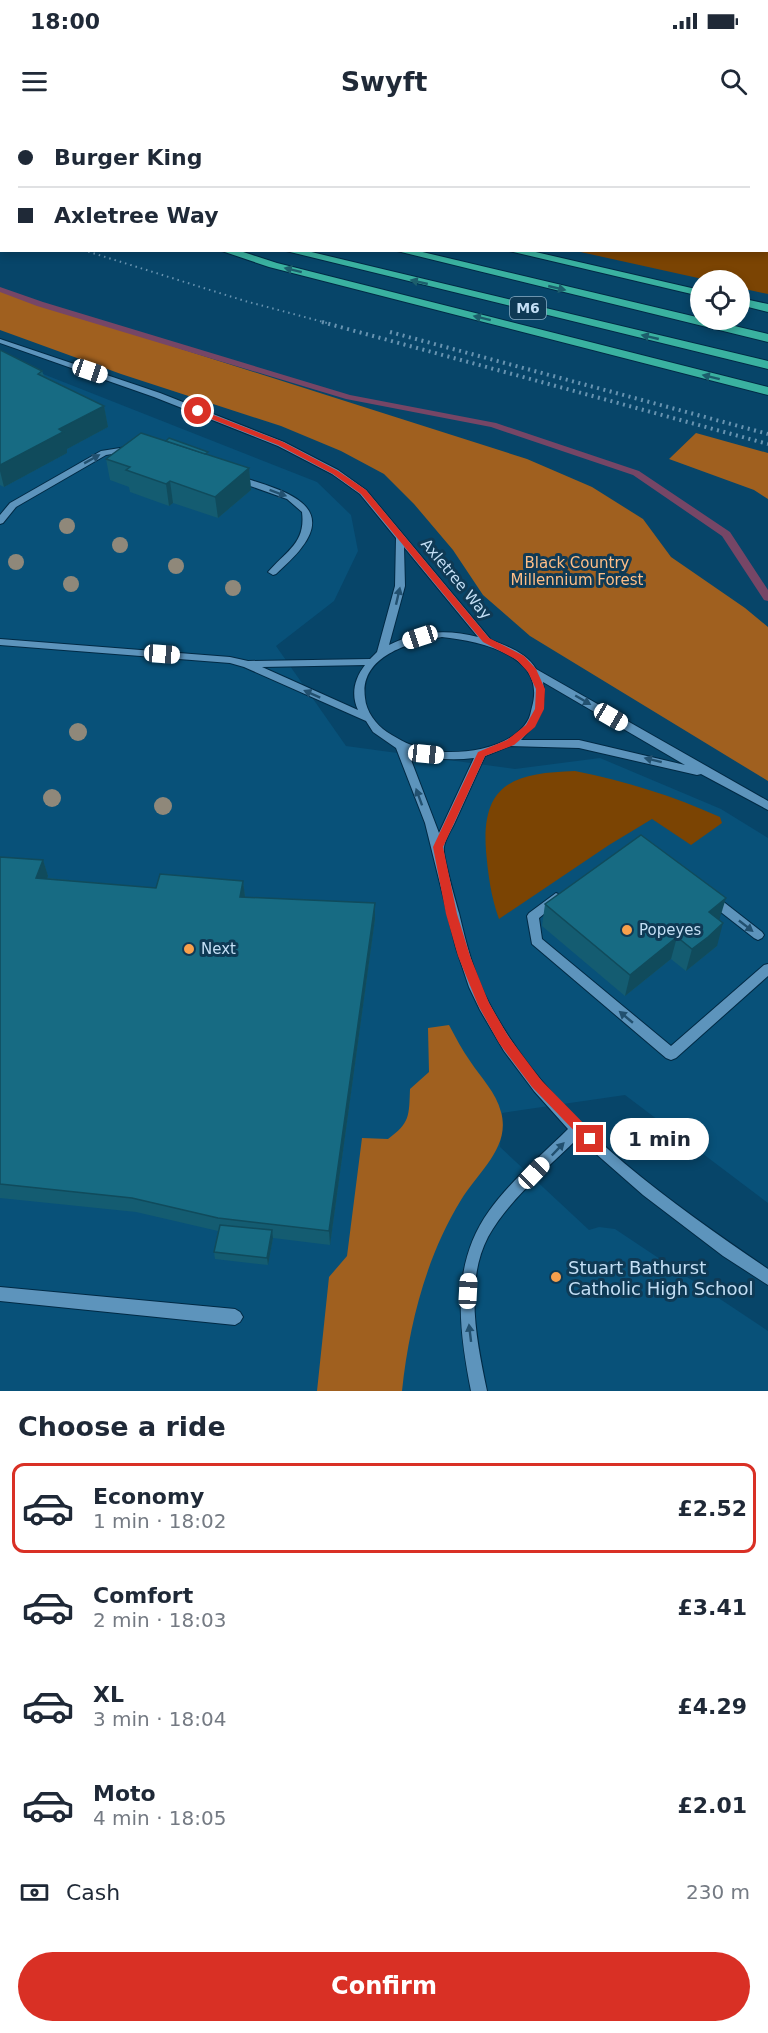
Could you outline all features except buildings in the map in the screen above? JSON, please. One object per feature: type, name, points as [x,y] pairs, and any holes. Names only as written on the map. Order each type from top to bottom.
[{"type":"highway","points":[[230,252],[273,266],[768,391]]},
{"type":"highway","name":"M6","points":[[295,252],[768,365]]},
{"type":"highway","name":"M6","points":[[406,252],[768,338]]},
{"type":"highway","points":[[519,252],[690,291]]},
{"type":"highway","points":[[750,304],[768,308]]},
{"type":"street","name":"Axletree Way","points":[[0,341],[158,395],[281,444],[335,472],[363,492],[486,640]]},
{"type":"street","points":[[0,521],[13,505],[104,453],[142,448]]},
{"type":"street","points":[[224,474],[290,497],[306,511],[308,525],[304,539],[273,572]]},
{"type":"street","name":"Axletree Way","points":[[382,652],[400,586],[400,539]]},
{"type":"street","points":[[442,634],[465,635],[486,640],[520,658],[532,671],[541,689],[540,709],[530,727],[511,743],[481,754],[454,757],[426,754],[401,746],[380,734],[366,718],[359,698],[361,679],[382,652],[400,643],[442,634]]},
{"type":"street","points":[[0,642],[212,657],[247,664],[372,662]]},
{"type":"street","points":[[247,664],[366,718]]},
{"type":"street","points":[[532,671],[768,806]]},
{"type":"street","points":[[511,743],[579,744],[710,774]]},
{"type":"street","points":[[401,746],[438,847],[451,914],[464,956],[484,1005],[503,1039],[537,1083],[578,1128],[634,1179],[667,1206],[768,1278]]},
{"type":"street","points":[[438,847],[481,754]]},
{"type":"street","points":[[568,889],[533,916],[536,941],[671,1054],[768,969]]},
{"type":"street","points":[[703,892],[758,935]]},
{"type":"street","points":[[479,1391],[467,1308],[469,1274],[480,1240],[494,1215],[578,1128]]},
{"type":"street","points":[[0,1294],[235,1317]]},
{"type":"shaded area","points":[[581,252],[768,252],[768,294],[750,290],[750,270],[690,270],[690,276]]},
{"type":"shaded area","points":[[0,357],[317,482],[351,515],[358,551],[334,601],[276,646],[346,746],[515,769],[600,758],[721,809],[768,838],[768,1203],[625,1095],[502,1113],[500,1147],[589,1230],[599,1227],[615,1229],[768,1331],[768,1391],[0,1391]]},
{"type":"shaded area","points":[[575,771],[631,784],[685,802],[720,817],[722,823],[691,845],[652,819],[499,919],[490,885],[486,851],[489,810],[496,796],[506,786],[519,779],[553,772]]},
{"type":"green space","name":"Black Country Millennium Forest","points":[[0,289],[40,304],[527,459],[592,487],[643,519],[671,557],[745,608],[768,627],[768,781],[530,636],[483,595],[453,550],[414,504],[384,474],[341,451],[281,426],[121,374],[0,330]]},
{"type":"green space","points":[[696,433],[768,453],[768,499],[754,490],[669,459]]},
{"type":"green space","points":[[449,1025],[464,1053],[496,1098],[503,1125],[501,1137],[491,1159],[461,1200],[429,1268],[409,1341],[402,1391],[317,1391],[329,1277],[347,1256],[362,1138],[388,1139],[401,1128],[407,1118],[410,1089],[429,1072],[428,1028]]},
{"type":"waterway","points":[[0,289],[40,304],[349,397],[493,425],[636,473],[726,534],[768,598]]},
{"type":"railway","points":[[89,252],[245,301],[327,323]]},
{"type":"railway","points":[[322,322],[768,444]]},
{"type":"railway","points":[[390,332],[768,434]]},
{"type":"place","name":"Popeyes","points":[[627,930]]},
{"type":"place","name":"Next","points":[[189,949]]},
{"type":"place","name":"Stuart Bathurst Catholic High School","points":[[556,1277]]},
{"type":"route","points":[[198,411],[281,444],[335,472],[363,492],[486,640],[505,648],[520,658],[532,671],[541,689],[540,709],[530,727],[511,743],[481,754],[438,847],[451,914],[464,956],[484,1005],[503,1039],[537,1083],[590,1139]]}]
